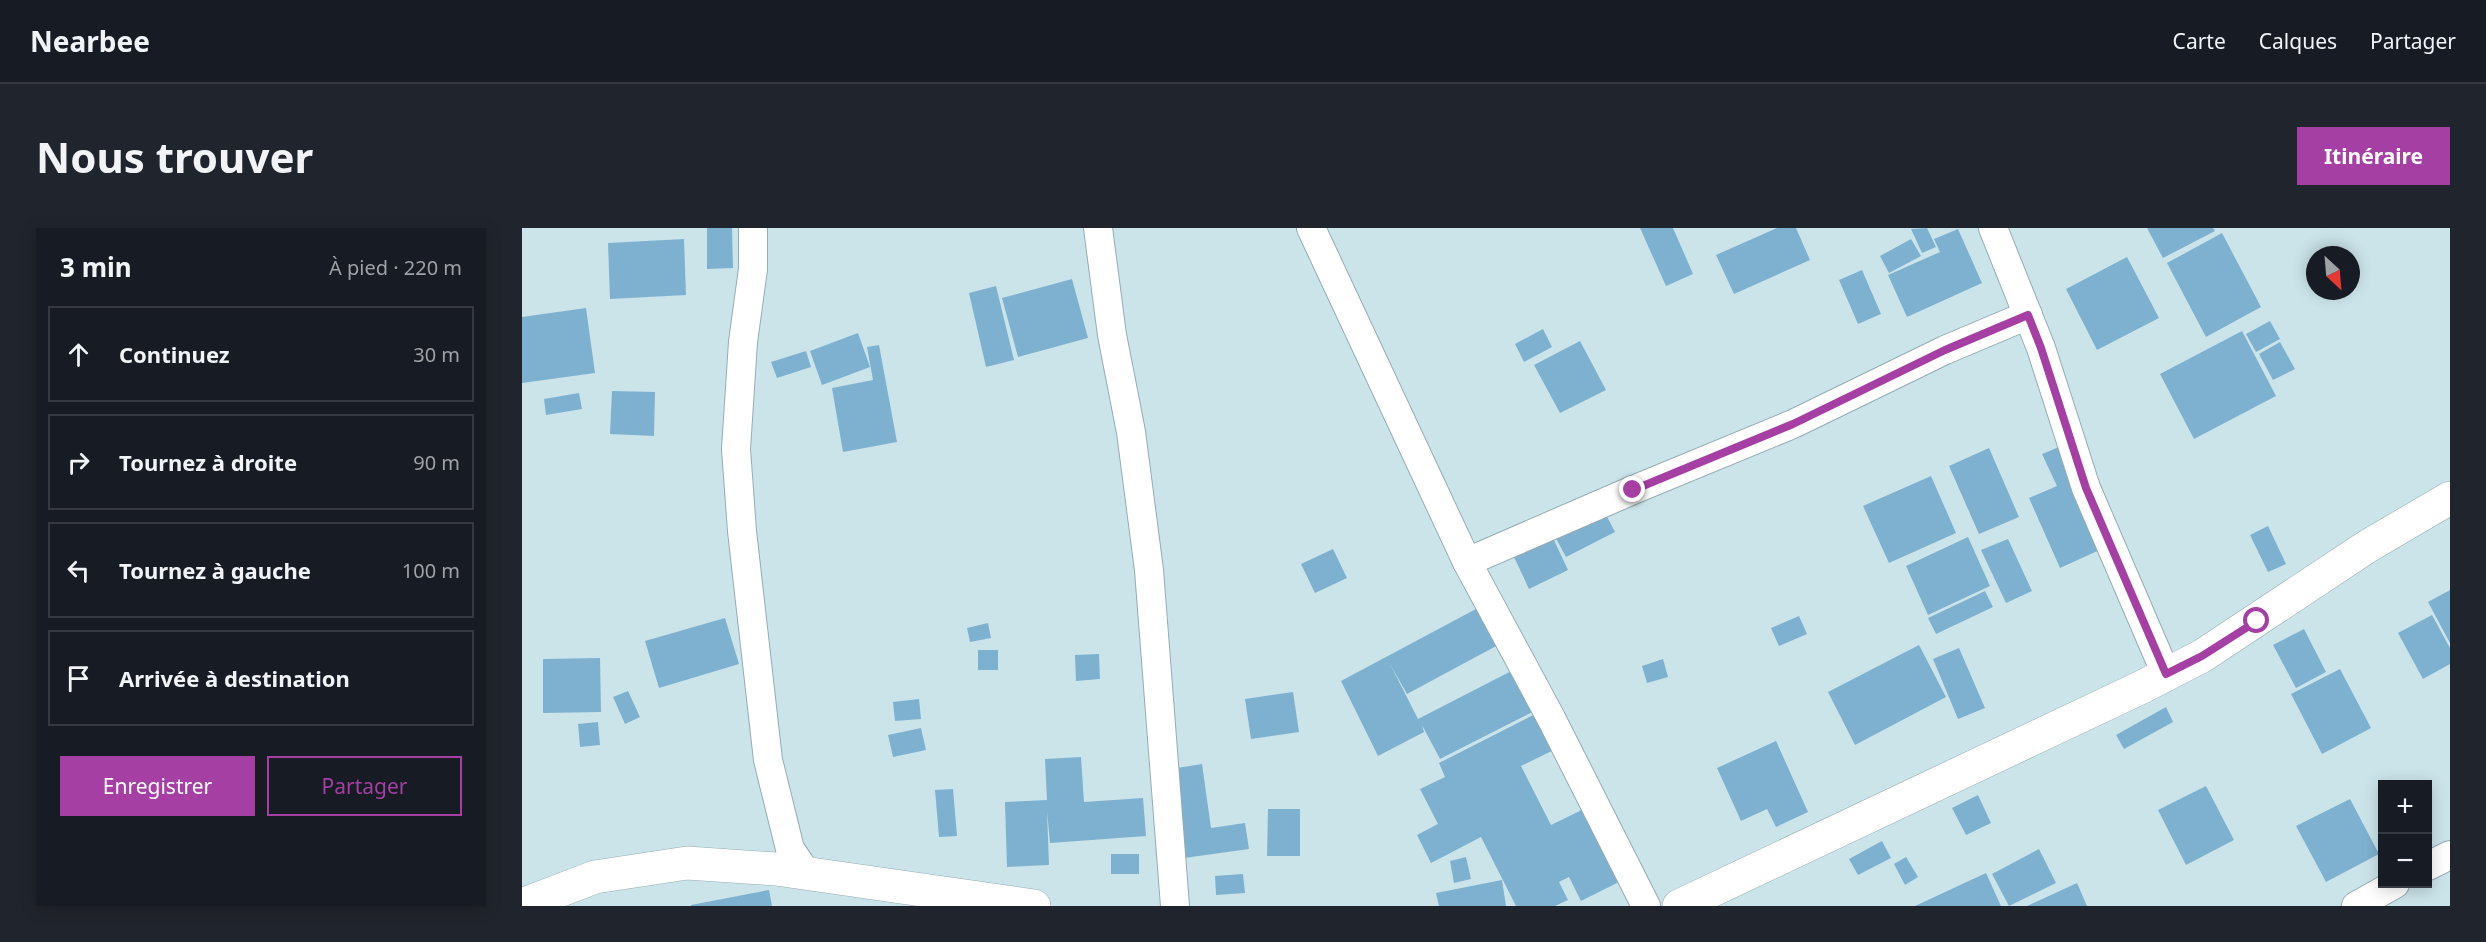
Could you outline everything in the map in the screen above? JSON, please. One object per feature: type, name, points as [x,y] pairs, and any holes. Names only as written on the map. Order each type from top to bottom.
[{"type":"street","points":[[753,228],[753,269],[743,342],[736,449],[742,531],[768,760],[790,849],[807,874]]},
{"type":"street","points":[[1098,228],[1112,335],[1131,432],[1149,570],[1175,906]]},
{"type":"street","points":[[1311,228],[1467,562],[1647,906]]},
{"type":"street","points":[[1993,228],[2041,348],[2086,488],[2166,674]]},
{"type":"street","points":[[1467,562],[1793,424],[1945,350],[2028,315]]},
{"type":"street","points":[[1679,906],[2202,656],[2368,546],[2450,498]]},
{"type":"street","points":[[2432,864],[2450,855]]},
{"type":"street","points":[[522,905],[595,877],[687,863],[776,869],[951,901],[1034,906]]},
{"type":"street","points":[[2356,906],[2388,888]]},
{"type":"building","points":[[707,228],[732,228],[733,268],[707,269]]},
{"type":"building","points":[[1640,228],[1673,228],[1693,274],[1666,286]]},
{"type":"building","points":[[1777,228],[1796,228],[1810,260],[1734,294],[1716,255]]},
{"type":"building","points":[[1927,228],[1936,247],[1922,253],[1911,229]]},
{"type":"building","points":[[2147,228],[2213,228],[2215,231],[2163,258]]},
{"type":"building","points":[[1958,229],[1982,283],[1907,317],[1888,275],[1940,252],[1934,239]]},
{"type":"building","points":[[2222,233],[2261,307],[2206,337],[2167,263]]},
{"type":"building","points":[[684,239],[686,295],[610,299],[608,243]]},
{"type":"building","points":[[1911,239],[1921,256],[1889,273],[1880,256]]},
{"type":"building","points":[[2127,257],[2159,318],[2097,350],[2066,289]]},
{"type":"building","points":[[1862,270],[1881,314],[1858,324],[1839,280]]},
{"type":"building","points":[[1072,279],[1088,338],[1018,357],[1002,298]]},
{"type":"building","points":[[996,286],[1014,360],[986,367],[969,293]]},
{"type":"building","points":[[586,308],[595,373],[522,383],[522,317]]},
{"type":"building","points":[[2270,321],[2280,339],[2256,352],[2246,334]]},
{"type":"building","points":[[1543,329],[1552,347],[1524,362],[1515,344]]},
{"type":"building","points":[[2242,331],[2276,396],[2194,439],[2160,374]]},
{"type":"building","points":[[858,333],[870,367],[822,385],[810,351]]},
{"type":"building","points":[[1580,341],[1606,390],[1560,413],[1534,365]]},
{"type":"building","points":[[2280,342],[2295,369],[2273,380],[2259,354]]},
{"type":"building","points":[[879,345],[897,442],[843,452],[832,388],[873,380],[867,347]]},
{"type":"building","points":[[806,351],[811,367],[777,378],[771,362]]},
{"type":"building","points":[[612,391],[655,392],[654,436],[610,434]]},
{"type":"building","points":[[579,393],[582,409],[546,415],[544,399]]},
{"type":"building","points":[[2059,447],[2104,548],[2060,568],[2029,498],[2057,486],[2042,454]]},
{"type":"building","points":[[1989,448],[2019,517],[1979,534],[1949,466]]},
{"type":"building","points":[[1931,476],[1956,533],[1889,563],[1863,506]]},
{"type":"building","points":[[1601,505],[1615,532],[1566,557],[1552,531]]},
{"type":"building","points":[[2268,526],[2286,564],[2268,572],[2250,535]]},
{"type":"building","points":[[1968,537],[1990,586],[1928,615],[1906,566]]},
{"type":"building","points":[[1553,538],[1568,570],[1529,589],[1514,557]]},
{"type":"building","points":[[2008,539],[2032,591],[2006,603],[1981,550]]},
{"type":"building","points":[[1333,549],[1347,578],[1315,593],[1301,564]]},
{"type":"building","points":[[2450,590],[2450,643],[2428,602]]},
{"type":"building","points":[[1985,591],[1993,607],[1936,634],[1928,618]]},
{"type":"building","points":[[1491,601],[1511,638],[1407,694],[1390,664],[1418,719],[1523,665],[1544,706],[1440,759],[1422,725],[1424,732],[1378,756],[1341,681]]},
{"type":"building","points":[[2432,615],[2450,648],[2450,664],[2423,679],[2398,633]]},
{"type":"building","points":[[1799,616],[1807,634],[1779,646],[1771,628]]},
{"type":"building","points":[[725,618],[739,664],[659,688],[645,641]]},
{"type":"building","points":[[988,623],[991,638],[970,642],[967,628]]},
{"type":"building","points":[[2304,629],[2326,672],[2296,688],[2273,645]]},
{"type":"building","points":[[1919,645],[1946,697],[1855,745],[1828,692]]},
{"type":"building","points":[[1959,648],[1985,708],[1958,719],[1933,659]]},
{"type":"building","points":[[978,650],[998,650],[998,670],[978,670]]},
{"type":"building","points":[[1099,654],[1100,679],[1076,681],[1075,655]]},
{"type":"building","points":[[600,658],[601,712],[543,713],[543,659]]},
{"type":"building","points":[[1663,659],[1668,677],[1647,683],[1642,666]]},
{"type":"building","points":[[2340,669],[2371,728],[2322,754],[2291,694]]},
{"type":"building","points":[[628,691],[640,717],[625,724],[613,697]]},
{"type":"building","points":[[1293,692],[1299,732],[1251,739],[1245,699]]},
{"type":"building","points":[[919,699],[921,719],[895,721],[893,702]]},
{"type":"building","points":[[2166,707],[2173,722],[2124,749],[2116,735]]},
{"type":"building","points":[[1545,709],[1564,745],[1521,766],[1551,825],[1592,805],[1629,877],[1581,901],[1569,877],[1559,882],[1568,900],[1555,906],[1516,906],[1481,837],[1431,863],[1417,835],[1438,824],[1420,789],[1445,777],[1439,763]]},
{"type":"building","points":[[598,722],[600,745],[580,747],[578,724]]},
{"type":"building","points":[[921,728],[926,750],[893,757],[888,735]]},
{"type":"building","points":[[1776,741],[1808,812],[1776,827],[1767,809],[1741,821],[1717,768]]},
{"type":"building","points":[[1081,757],[1084,802],[1143,798],[1146,836],[1050,843],[1047,811],[1049,865],[1007,867],[1005,802],[1047,800],[1045,759]]},
{"type":"building","points":[[1202,764],[1211,828],[1245,823],[1249,849],[1184,858],[1171,769]]},
{"type":"building","points":[[2206,786],[2234,840],[2186,865],[2158,810]]},
{"type":"building","points":[[953,789],[957,836],[939,837],[935,790]]},
{"type":"building","points":[[1978,795],[1991,823],[1966,835],[1952,808]]},
{"type":"building","points":[[2350,799],[2378,855],[2326,882],[2296,826]]},
{"type":"building","points":[[1268,809],[1300,809],[1300,856],[1267,856]]},
{"type":"building","points":[[1882,841],[1891,858],[1858,875],[1849,859]]},
{"type":"building","points":[[2039,849],[2056,883],[2009,906],[1992,874]]},
{"type":"building","points":[[1111,854],[1139,854],[1139,874],[1111,874]]},
{"type":"building","points":[[1466,857],[1471,879],[1454,883],[1450,861]]},
{"type":"building","points":[[1906,857],[1918,877],[1905,885],[1894,864]]},
{"type":"building","points":[[1986,873],[2001,906],[1915,906]]},
{"type":"building","points":[[1243,874],[1245,893],[1216,895],[1215,876]]},
{"type":"building","points":[[1502,880],[1506,906],[1439,906],[1436,893]]},
{"type":"building","points":[[2077,883],[2087,906],[2027,906]]},
{"type":"building","points":[[769,890],[772,906],[691,906],[691,905]]},
{"type":"route","points":[[1633,490],[1793,424],[1945,350],[2028,315],[2041,348],[2086,488],[2166,674],[2202,656],[2257,621]]}]
